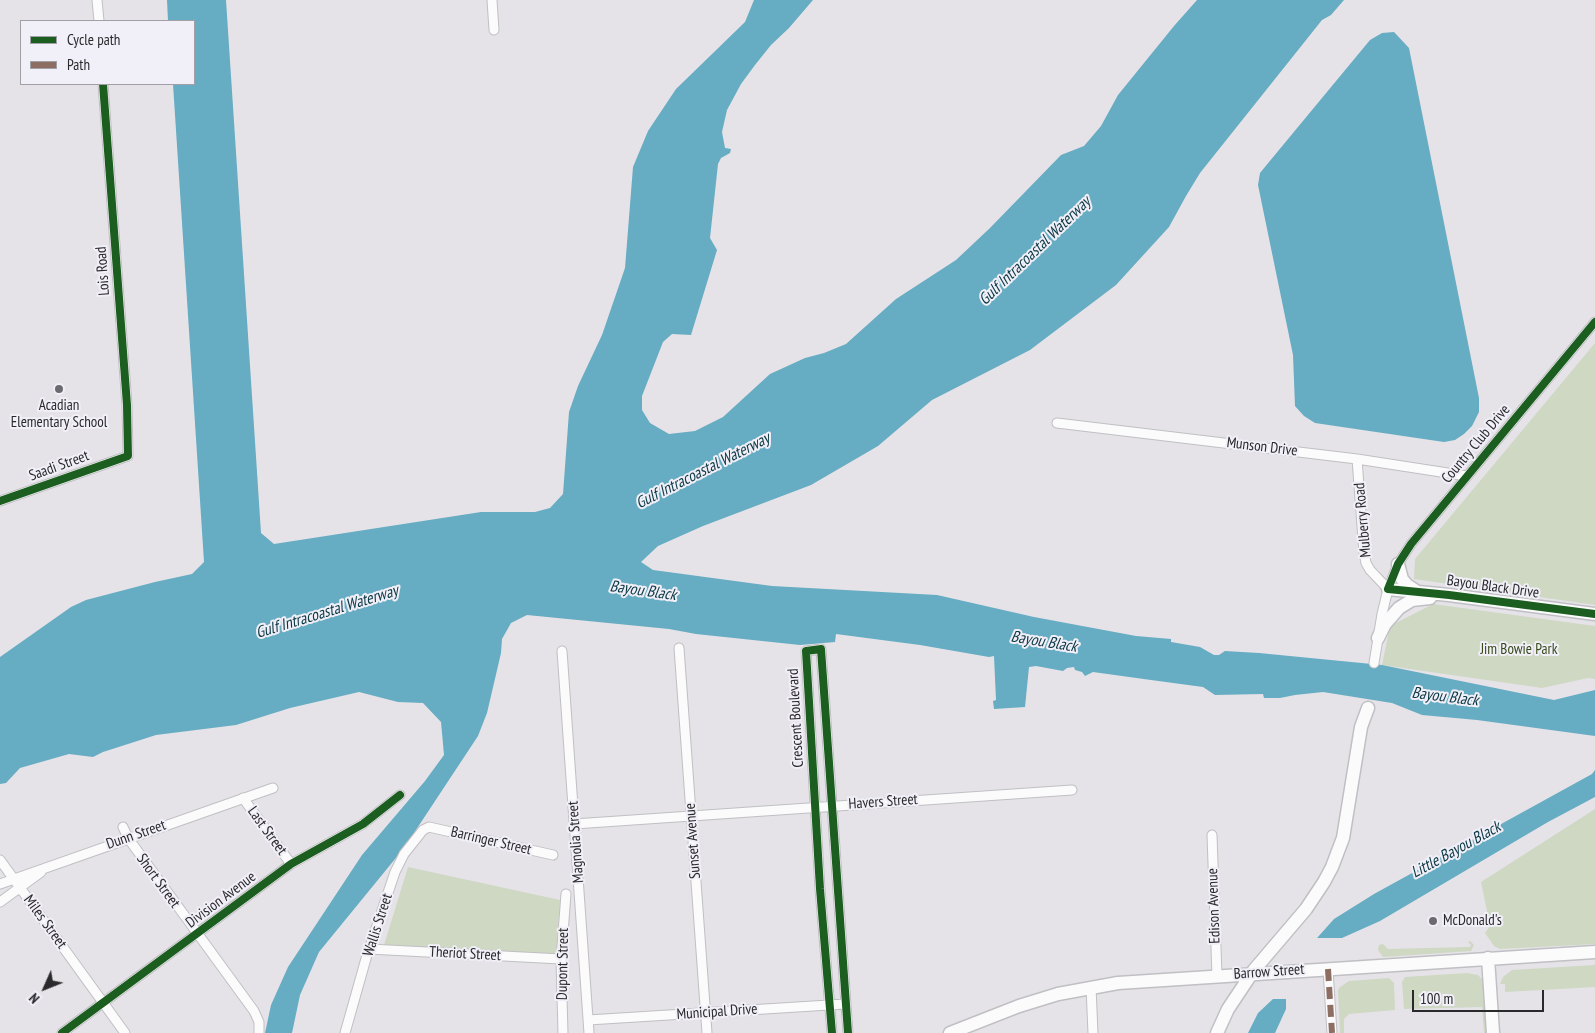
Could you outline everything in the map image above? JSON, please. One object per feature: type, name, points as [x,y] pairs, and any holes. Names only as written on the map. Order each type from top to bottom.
[{"type":"main road","points":[[1398,564],[1402,579],[1406,585],[1416,591]]},
{"type":"main road","name":"Bayou Black Drive","points":[[1388,589],[1595,614]]},
{"type":"main road","points":[[1378,638],[1389,619],[1412,600],[1449,595]]},
{"type":"main road","points":[[1217,1033],[1228,1010],[1252,974],[1306,909],[1332,867],[1343,838],[1361,727],[1368,708]]},
{"type":"main road","name":"Barrow Street","points":[[950,1033],[973,1028],[1019,1006],[1058,994],[1118,983],[1595,952]]},
{"type":"main road","points":[[1488,958],[1493,1033]]},
{"type":"street","points":[[97,0],[99,20]]},
{"type":"street","points":[[492,0],[494,30]]},
{"type":"street","name":"Lois Road","points":[[103,85],[127,405],[128,456]]},
{"type":"street","name":"Country Club Drive","points":[[1388,589],[1398,564],[1411,544],[1595,322]]},
{"type":"street","name":"Munson Drive","points":[[1057,424],[1357,459],[1467,476]]},
{"type":"street","name":"Saadi Street","points":[[0,501],[128,456]]},
{"type":"street","name":"Mulberry Road","points":[[1357,459],[1366,564],[1388,589]]},
{"type":"street","points":[[1374,663],[1388,589]]},
{"type":"street","name":"Sunset Avenue","points":[[679,648],[707,1033]]},
{"type":"street","name":"Crescent Boulevard","points":[[832,1033],[806,651],[822,649],[848,1033]]},
{"type":"street","name":"Magnolia Street","points":[[562,652],[589,1033]]},
{"type":"street","name":"Dunn Street","points":[[0,884],[272,788]]},
{"type":"street","name":"Havers Street","points":[[574,824],[1072,790]]},
{"type":"street","name":"Division Avenue","points":[[62,1033],[291,864],[363,824],[400,795]]},
{"type":"street","name":"Last Street","points":[[243,798],[291,864]]},
{"type":"street","name":"Short Street","points":[[123,827],[128,838],[254,1012],[259,1022],[260,1033]]},
{"type":"street","name":"Barringer Street","points":[[429,827],[553,855]]},
{"type":"street","name":"Wallis Street","points":[[345,1033],[369,949],[395,872],[404,854],[420,832],[429,827]]},
{"type":"street","name":"Edison Avenue","points":[[1212,835],[1217,976]]},
{"type":"street","name":"Miles Street","points":[[0,860],[125,1033]]},
{"type":"street","points":[[0,902],[49,866]]},
{"type":"street","name":"Dupont Street","points":[[563,1033],[561,959],[566,894]]},
{"type":"street","name":"Theriot Street","points":[[369,949],[561,959]]},
{"type":"street","points":[[1328,969],[1332,1033]]},
{"type":"street","points":[[1091,987],[1093,1033]]},
{"type":"street","name":"Municipal Drive","points":[[588,1020],[846,1004]]},
{"type":"green space","points":[[1595,343],[1595,605],[1414,579],[1415,559]]},
{"type":"green space","name":"Jim Bowie Park","points":[[1433,604],[1595,626],[1595,679],[1588,678],[1542,688],[1382,665],[1390,626]]},
{"type":"green space","points":[[1595,809],[1595,944],[1500,949],[1494,946],[1485,933],[1490,926],[1481,882]]},
{"type":"green space","points":[[408,867],[560,900],[556,956],[384,945]]},
{"type":"green space","points":[[1470,941],[1474,945],[1471,951],[1383,957],[1378,950],[1379,945],[1383,944],[1388,949],[1470,947],[1471,945],[1468,942]]},
{"type":"green space","points":[[1595,965],[1595,987],[1505,992],[1505,984],[1500,984],[1503,977],[1512,970]]},
{"type":"green space","points":[[1467,973],[1478,975],[1483,980],[1488,1033],[1484,1033],[1482,1007],[1404,1009],[1402,982],[1405,977]]},
{"type":"green space","points":[[1389,978],[1394,983],[1395,1010],[1349,1014],[1344,1019],[1344,1033],[1340,1033],[1338,990],[1340,987],[1349,981]]},
{"type":"water","points":[[167,0],[226,0],[261,533],[274,544],[481,512],[535,512],[550,508],[563,494],[569,412],[578,386],[602,335],[625,268],[633,167],[648,131],[676,89],[745,22],[754,0],[813,0],[755,65],[741,84],[727,110],[722,132],[725,148],[731,149],[730,153],[721,158],[718,164],[710,238],[717,250],[691,335],[672,334],[663,342],[642,396],[642,410],[650,423],[669,434],[695,431],[723,417],[770,374],[805,358],[846,344],[896,299],[956,260],[1061,155],[1084,146],[1101,126],[1118,95],[1197,0],[1344,0],[1331,15],[1322,20],[1200,173],[1169,227],[1116,285],[1030,350],[932,400],[878,446],[811,485],[703,526],[658,546],[641,562],[653,570],[772,586],[937,595],[1034,617],[1136,636],[1171,639],[1171,642],[1200,647],[1214,655],[1219,655],[1225,651],[1259,653],[1382,665],[1554,700],[1595,690],[1595,736],[1477,720],[1422,715],[1392,703],[1323,692],[1280,698],[1264,698],[1263,694],[1215,695],[1203,687],[1093,672],[1085,676],[1082,672],[1075,670],[1074,667],[1063,671],[1036,666],[1029,667],[1025,707],[994,709],[993,701],[996,700],[994,656],[989,657],[920,645],[836,634],[835,642],[800,645],[696,634],[669,629],[527,615],[511,623],[502,639],[501,653],[487,713],[478,736],[404,848],[319,952],[300,995],[292,1033],[265,1033],[271,1005],[288,967],[362,855],[425,781],[444,755],[441,722],[423,703],[398,702],[359,692],[290,708],[236,725],[156,735],[93,757],[69,754],[20,768],[6,783],[0,784],[0,657],[71,607],[86,600],[192,574],[204,562],[173,85],[195,85],[195,20],[168,20]]},
{"type":"water","points":[[1394,32],[1409,48],[1479,398],[1479,412],[1472,426],[1455,440],[1444,442],[1315,423],[1304,416],[1295,406],[1293,355],[1258,185],[1260,173],[1370,40],[1382,33]]},
{"type":"water","name":"Little Bayou Black","points":[[1595,770],[1595,797],[1548,822],[1380,921],[1342,938],[1317,938],[1334,919],[1374,894],[1592,774]]},
{"type":"water","points":[[1273,999],[1286,999],[1286,1009],[1275,1033],[1248,1033],[1258,1013]]},
{"type":"marked path","points":[[1328,969],[1332,1033]]},
{"type":"cycle path","points":[[0,501],[128,456],[127,405],[103,85]]},
{"type":"cycle path","points":[[1595,322],[1411,544],[1398,564],[1388,589],[1595,614]]},
{"type":"cycle path","points":[[832,1033],[820,889],[806,651],[821,649],[848,1033]]},
{"type":"cycle path","points":[[62,1033],[291,864],[363,824],[400,795]]},
{"type":"place","name":"Acadian Elementary School","points":[[59,389]]},
{"type":"place","name":"McDonald's","points":[[1433,921]]},
{"type":"water label","name":"Gulf Intracoastal Waterway","points":[[1035,251]]},
{"type":"water label","name":"Gulf Intracoastal Waterway","points":[[703,471]]},
{"type":"water label","name":"Bayou Black","points":[[643,591]]},
{"type":"water label","name":"Gulf Intracoastal Waterway","points":[[327,612]]},
{"type":"water label","name":"Bayou Black","points":[[1044,642]]},
{"type":"water label","name":"Bayou Black","points":[[1445,697]]}]
